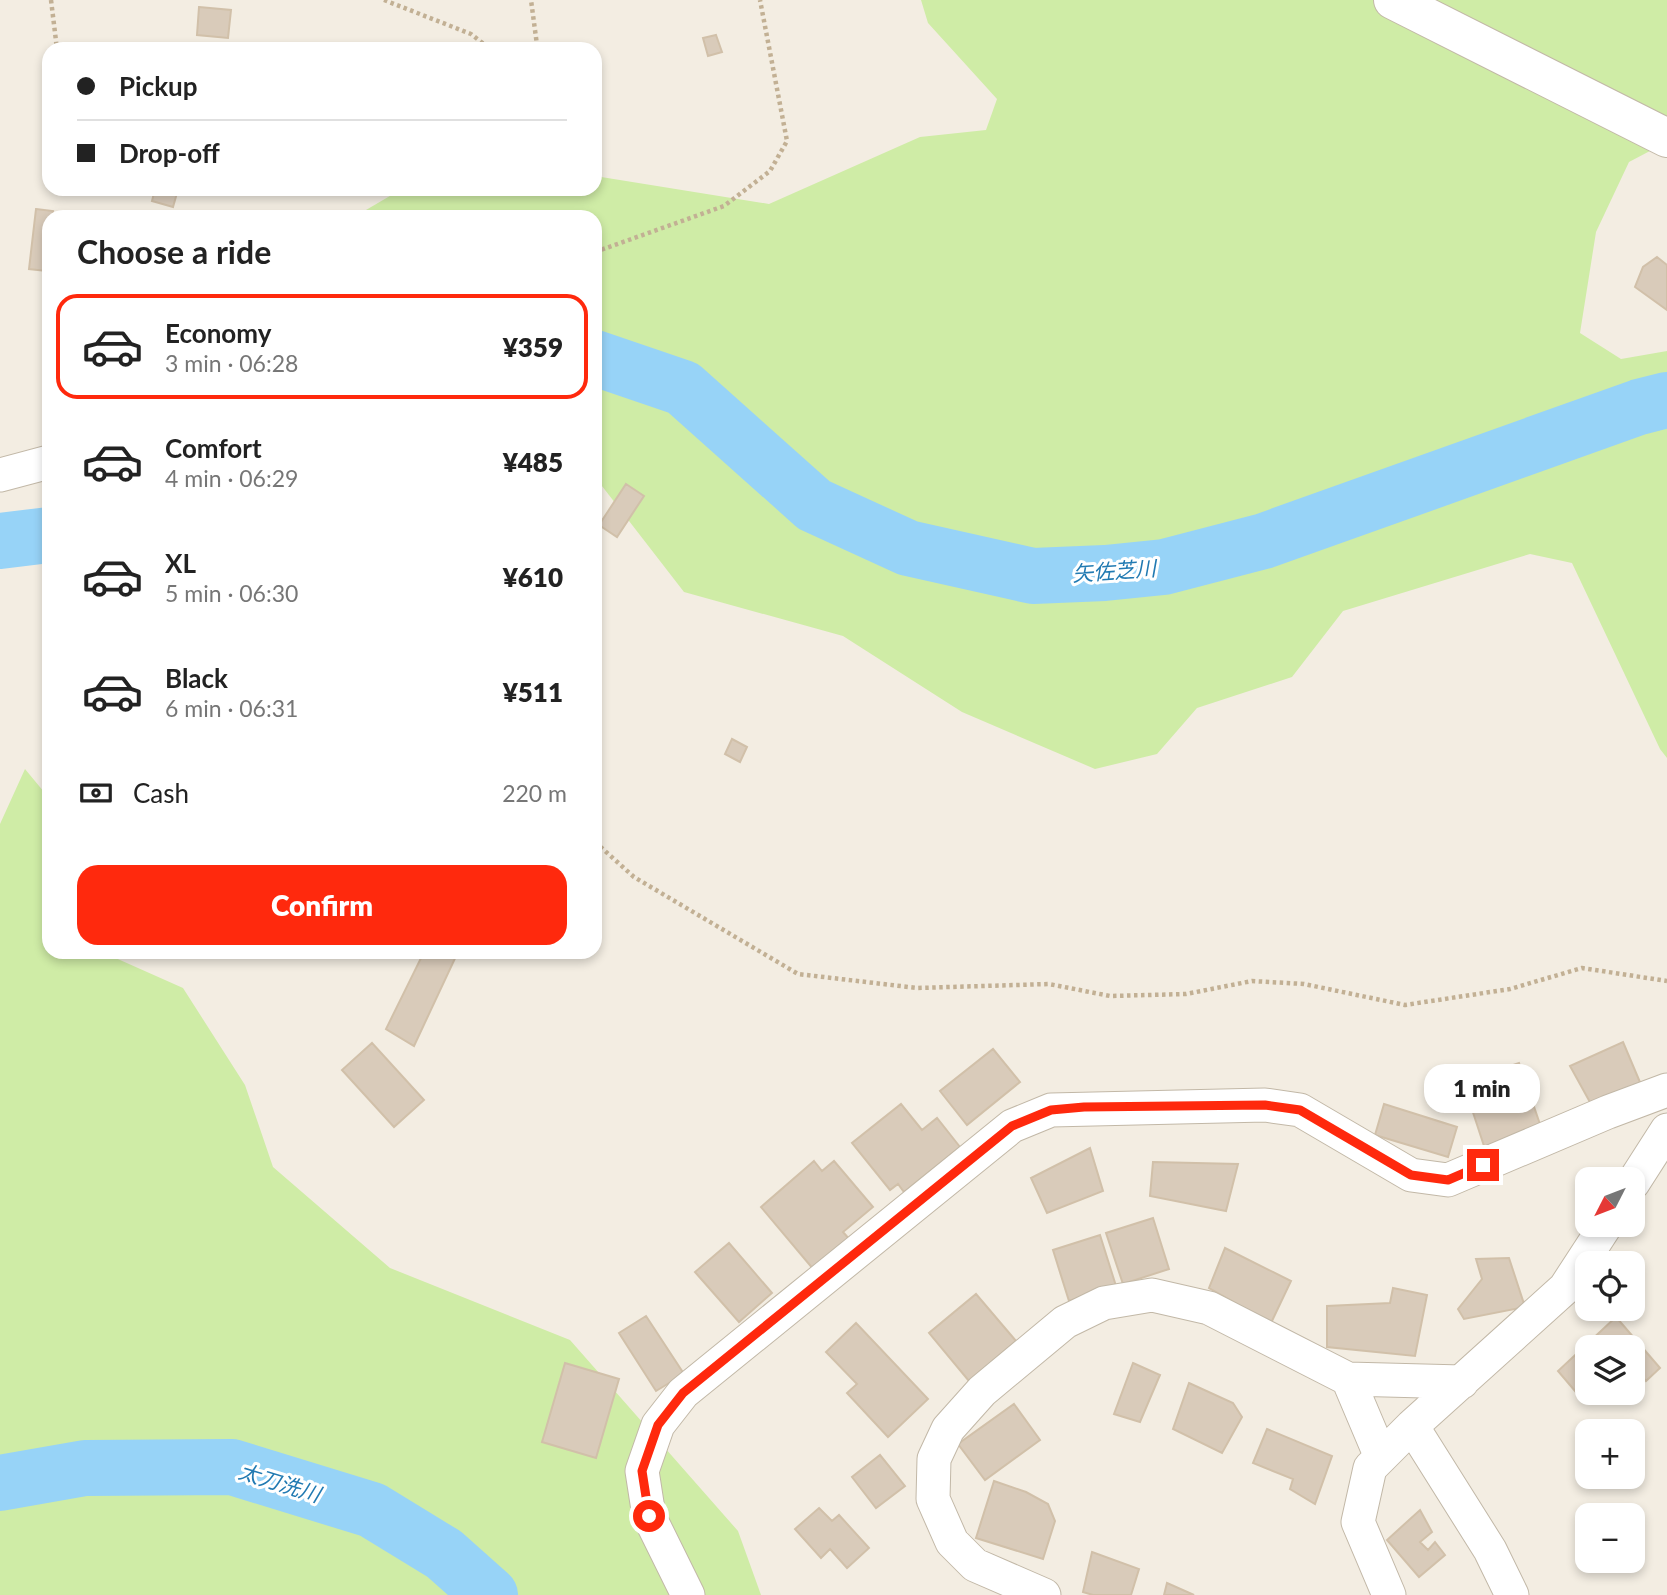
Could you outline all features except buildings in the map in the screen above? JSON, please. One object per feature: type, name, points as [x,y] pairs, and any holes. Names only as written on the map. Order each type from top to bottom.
[{"type":"street","points":[[1393,0],[1667,138]]},
{"type":"street","points":[[0,475],[42,465]]},
{"type":"street","points":[[688,1595],[649,1516],[642,1471],[658,1425],[683,1393],[1012,1126],[1051,1110],[1084,1107],[1265,1105],[1300,1110],[1411,1175],[1448,1180],[1667,1090]]},
{"type":"street","points":[[1643,1167],[1667,1130]]},
{"type":"street","points":[[1389,1595],[1358,1522],[1370,1468],[1412,1426],[1565,1288],[1598,1237]]},
{"type":"street","points":[[1044,1595],[975,1564],[952,1542],[933,1499],[934,1459],[948,1429],[982,1391],[1065,1322],[1104,1303],[1152,1296],[1209,1308],[1348,1380],[1462,1381]]},
{"type":"street","points":[[1348,1380],[1381,1457]]},
{"type":"street","points":[[1412,1426],[1490,1550],[1512,1595]]},
{"type":"path","points":[[51,0],[56,42]]},
{"type":"path","points":[[384,0],[471,34],[481,42]]},
{"type":"path","points":[[531,0],[536,42]]},
{"type":"path","points":[[602,250],[724,206],[770,171],[787,141],[760,0]]},
{"type":"path","points":[[602,848],[634,877],[798,974],[918,988],[1049,984],[1110,996],[1186,995],[1251,981],[1304,984],[1405,1005],[1510,989],[1582,968],[1667,981]]},
{"type":"green space","points":[[921,0],[1667,0],[1667,142],[1629,162],[1596,232],[1580,333],[1621,359],[1667,351],[1667,758],[1660,749],[1572,563],[1530,554],[1343,611],[1292,677],[1197,708],[1157,754],[1095,769],[962,712],[843,636],[684,592],[602,486],[602,210],[366,210],[390,196],[602,196],[602,177],[769,204],[920,137],[986,130],[997,99],[928,23]]},
{"type":"green space","points":[[25,769],[42,790],[42,959],[118,959],[183,988],[245,1085],[273,1167],[390,1268],[570,1340],[738,1531],[761,1595],[0,1595],[0,824]]},
{"type":"waterway","name":"矢佐芝川","points":[[602,360],[683,388],[814,505],[908,548],[1033,576],[1164,567],[1264,541],[1639,407],[1667,400]]},
{"type":"waterway","name":"矢佐芝川","points":[[0,541],[42,536]]},
{"type":"waterway","name":"太刀洗川","points":[[0,1483],[85,1468],[232,1467],[372,1510],[444,1554],[490,1595]]},
{"type":"route","points":[[649,1516],[642,1471],[658,1425],[683,1393],[862,1245],[1012,1126],[1051,1110],[1084,1107],[1265,1105],[1300,1110],[1411,1175],[1448,1180],[1483,1165]]}]
